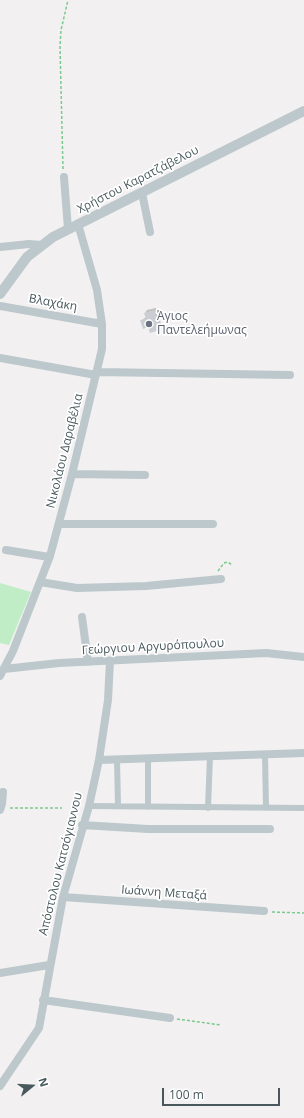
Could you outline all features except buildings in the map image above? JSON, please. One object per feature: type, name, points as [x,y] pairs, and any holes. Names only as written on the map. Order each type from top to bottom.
[{"type":"street","name":"Χρήστου Καρατζάβελου","points":[[0,294],[27,257],[42,245],[68,229],[304,111]]},
{"type":"street","points":[[64,176],[68,229]]},
{"type":"street","points":[[142,193],[150,232]]},
{"type":"street","name":"Νικολάου Δαραβέλια","points":[[2,672],[49,557],[72,474],[102,349],[102,324],[97,290],[78,224]]},
{"type":"street","points":[[0,247],[29,244],[42,245]]},
{"type":"street","name":"Βλαχάκη","points":[[0,306],[102,324]]},
{"type":"street","points":[[0,358],[96,373],[290,375]]},
{"type":"street","points":[[72,474],[145,475]]},
{"type":"street","points":[[59,524],[213,524]]},
{"type":"street","points":[[6,550],[49,557]]},
{"type":"street","points":[[40,582],[61,587],[84,588],[146,586],[218,579]]},
{"type":"street","points":[[82,617],[88,662]]},
{"type":"street","name":"Γεώργιου Αργυρόπουλου","points":[[2,672],[59,663],[266,653],[304,657]]},
{"type":"street","name":"Απόστολου Κατσόγιαννου","points":[[0,1086],[39,1028],[49,965],[63,897],[82,825],[89,806],[99,760],[108,700],[110,661]]},
{"type":"street","points":[[99,760],[304,753]]},
{"type":"street","points":[[265,755],[266,808]]},
{"type":"street","points":[[208,808],[210,756]]},
{"type":"street","points":[[148,758],[148,807]]},
{"type":"street","points":[[117,759],[118,806]]},
{"type":"street","points":[[0,810],[3,792]]},
{"type":"street","points":[[89,806],[304,808]]},
{"type":"street","points":[[82,825],[148,829],[270,829]]},
{"type":"street","name":"Ιωάννη Μεταξά","points":[[63,897],[208,909],[264,911]]},
{"type":"street","points":[[0,973],[49,965]]},
{"type":"street","points":[[43,1000],[170,1018]]},
{"type":"path","points":[[64,176],[60,91],[60,46],[61,30],[68,0]]},
{"type":"path","points":[[218,579],[220,566],[228,562],[232,565]]},
{"type":"path","points":[[0,810],[62,808]]},
{"type":"path","points":[[264,911],[304,913]]},
{"type":"path","points":[[170,1018],[221,1025]]},
{"type":"green space","points":[[0,583],[31,592],[9,645],[0,643]]},
{"type":"place","name":"Άγιος Παντελεήμωνας","points":[[149,324]]}]
